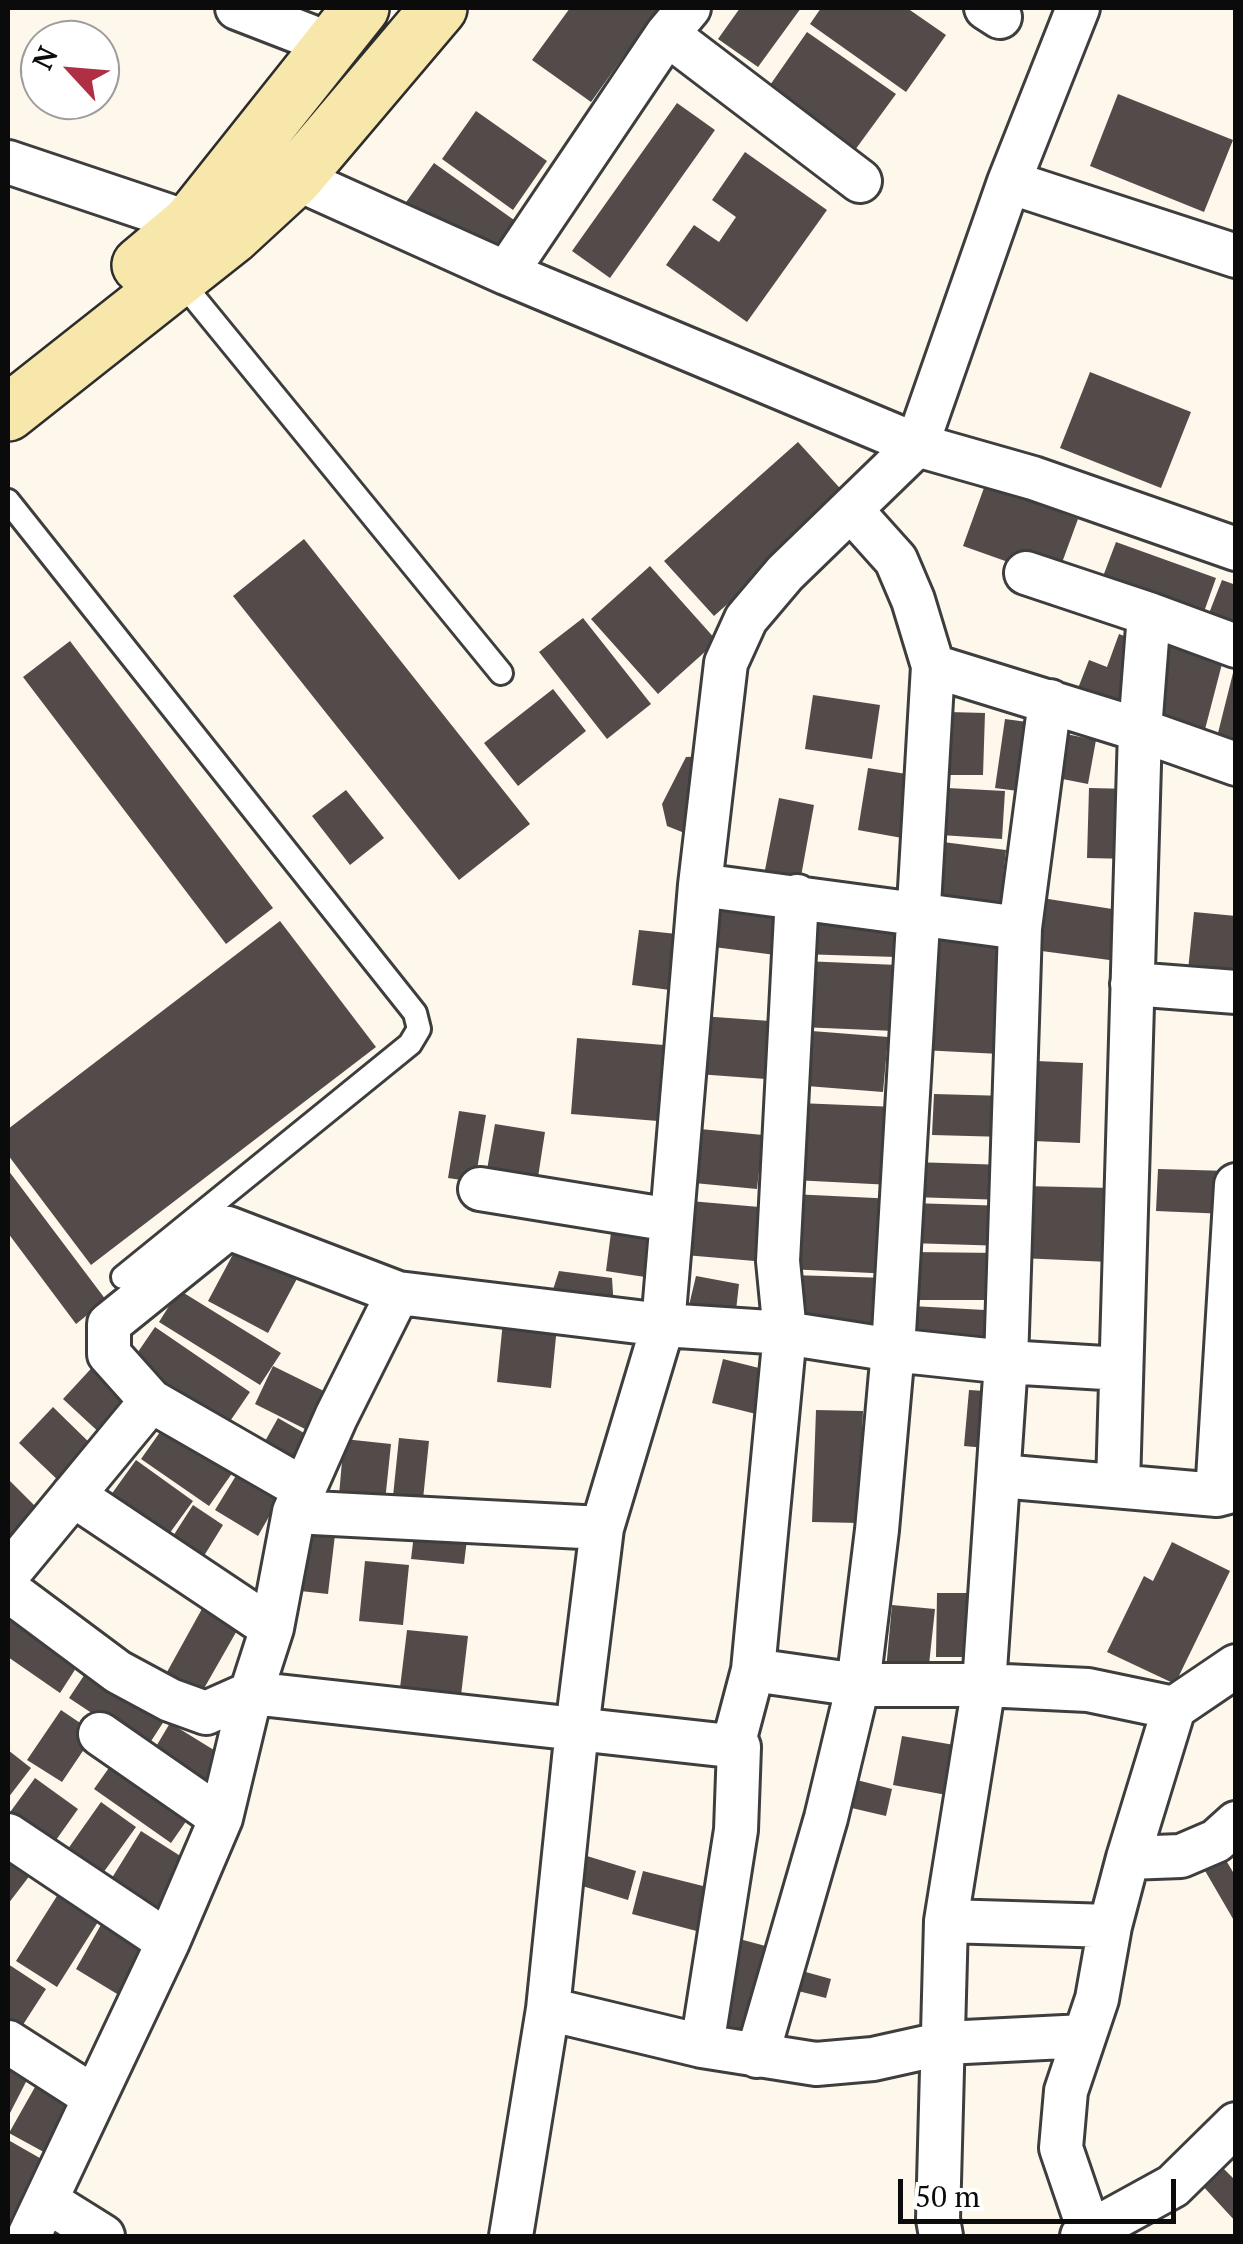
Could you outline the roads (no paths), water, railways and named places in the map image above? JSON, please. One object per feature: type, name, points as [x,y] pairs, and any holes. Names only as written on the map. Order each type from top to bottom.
[{"type":"street","points":[[8,377],[190,223],[346,26],[237,8]]},
{"type":"street","points":[[8,413],[232,236],[295,178],[439,8]]},
{"type":"street","points":[[511,2236],[548,2009],[602,1528],[663,1326],[700,884],[726,664],[746,619],[785,573],[917,445],[1010,182],[1078,8]]},
{"type":"street","points":[[506,273],[678,21],[860,181]]},
{"type":"street","points":[[8,162],[190,223]]},
{"type":"street","points":[[295,178],[506,273],[917,445],[1032,478],[1236,549]]},
{"type":"street","points":[[1010,182],[1236,256]]},
{"type":"street","points":[[757,2056],[826,1818],[858,1685],[878,1530],[893,1350],[920,917],[933,666],[896,560],[852,511]]},
{"type":"street","points":[[1026,572],[1236,646]]},
{"type":"street","points":[[1118,1485],[1140,730],[1149,614]]},
{"type":"street","points":[[933,666],[1236,764]]},
{"type":"street","points":[[941,2236],[938,2219],[946,1921],[984,1685],[1006,1362],[1020,928],[1050,701]]},
{"type":"street","points":[[700,884],[1020,928]]},
{"type":"street","points":[[702,2046],[736,1830],[739,1747],[735,1738],[753,1670],[785,1333],[778,1261],[796,896]]},
{"type":"street","points":[[1132,984],[1236,992]]},
{"type":"street","points":[[1000,1476],[1226,1492],[1236,1185]]},
{"type":"street","points":[[480,1189],[672,1220]]},
{"type":"street","points":[[602,1528],[299,1501],[151,1401],[108,1354],[109,1324],[228,1228],[398,1293],[663,1326],[785,1333],[893,1350],[1121,1369]]},
{"type":"street","points":[[103,2236],[38,2219],[168,1942],[220,1818],[251,1693],[272,1628],[299,1501],[398,1293]]},
{"type":"street","points":[[8,1574],[151,1401]]},
{"type":"street","points":[[73,1495],[272,1628]]},
{"type":"street","points":[[8,1590],[118,1672],[170,1700],[206,1713],[251,1693],[739,1747]]},
{"type":"street","points":[[1236,1666],[1174,1708],[1110,1926],[1097,1999],[1066,2090],[1060,2148],[1086,2235],[1173,2186],[1236,2124]]},
{"type":"street","points":[[753,1670],[858,1685],[1088,1690],[1174,1708]]},
{"type":"street","points":[[100,1734],[220,1818]]},
{"type":"street","points":[[1128,1858],[1181,1856],[1216,1841],[1236,1823]]},
{"type":"street","points":[[8,1835],[168,1942]]},
{"type":"street","points":[[946,1921],[1110,1926]]},
{"type":"street","points":[[548,2009],[702,2046],[816,2064],[873,2059],[945,2043],[1084,2036]]},
{"type":"street","points":[[8,2042],[94,2097]]},
{"type":"lane","points":[[178,278],[501,672]]},
{"type":"lane","points":[[8,501],[415,1014],[419,1030],[410,1044],[124,1277]]}]
